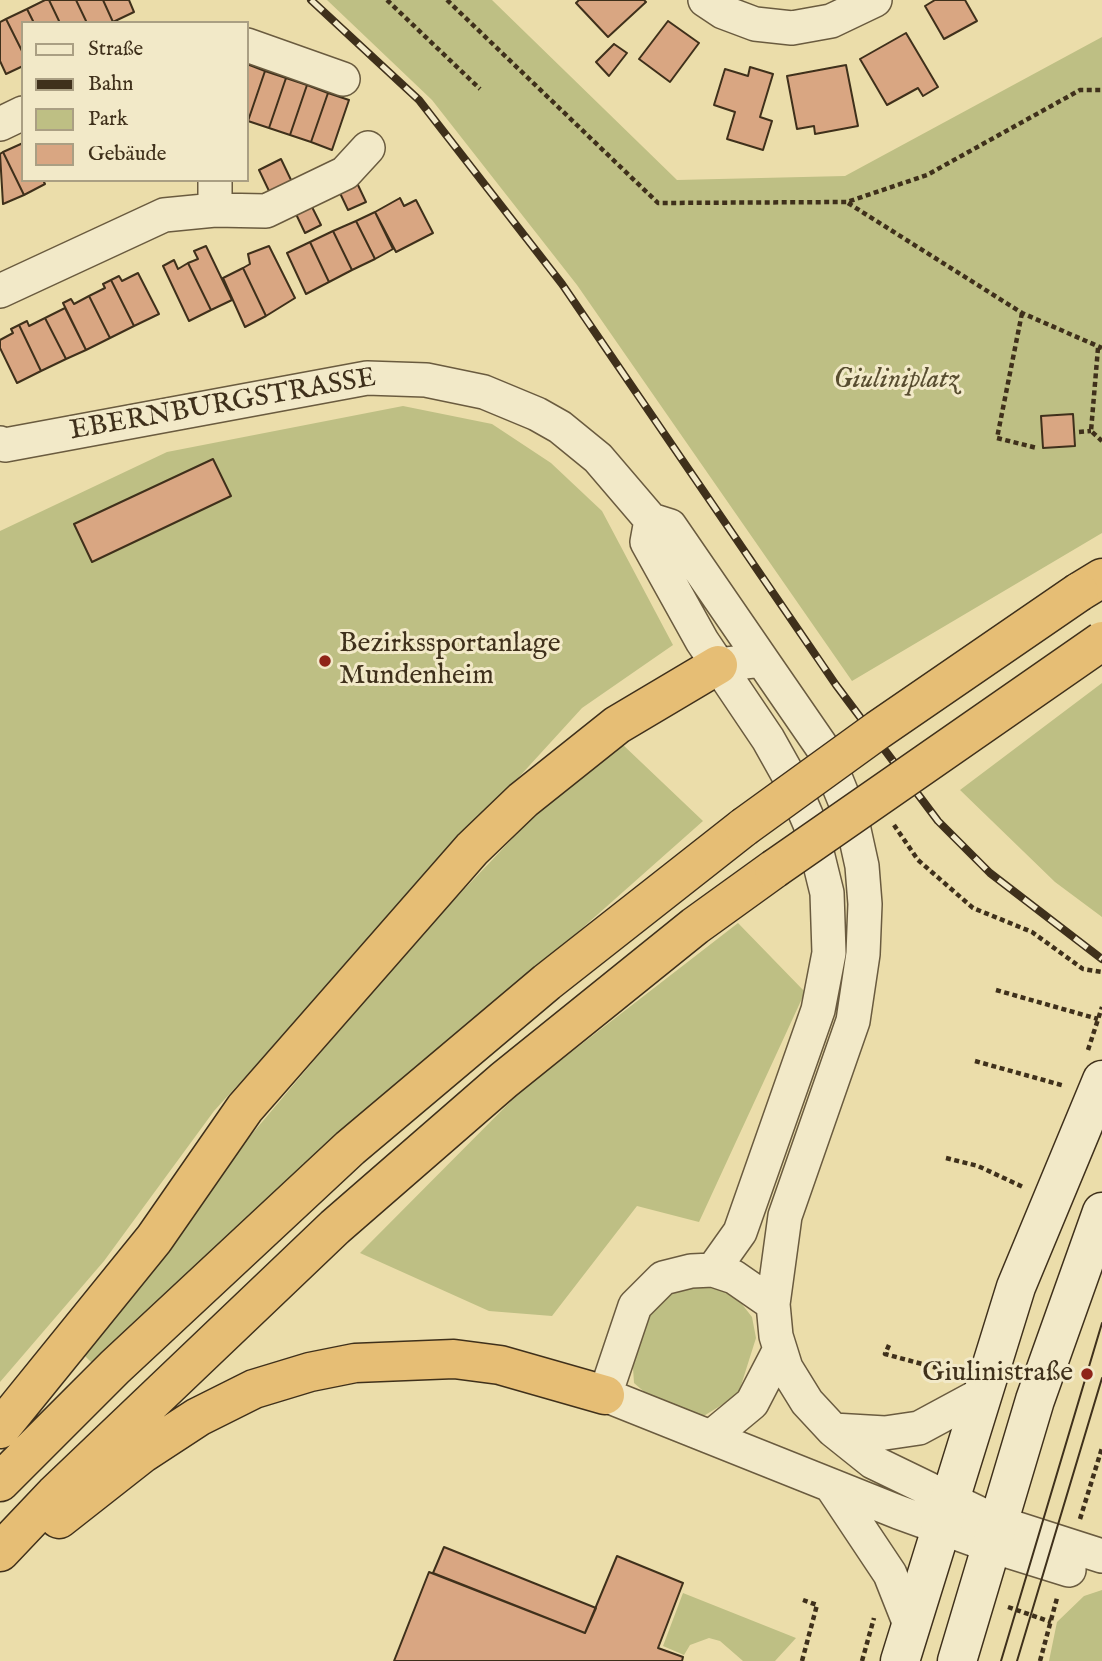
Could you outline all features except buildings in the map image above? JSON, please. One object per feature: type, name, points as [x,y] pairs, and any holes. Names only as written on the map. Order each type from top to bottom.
[{"type":"highway","points":[[0,1482],[115,1367],[359,1140],[547,982],[744,827],[878,730],[1102,578]]},
{"type":"highway","points":[[0,1552],[55,1494],[344,1219],[514,1072],[685,934],[1102,641]]},
{"type":"highway","points":[[0,1429],[154,1239],[244,1108],[472,849],[523,800],[617,725],[718,665]]},
{"type":"highway","points":[[0,1561],[87,1500],[144,1453],[198,1417],[235,1398],[283,1379],[355,1363],[454,1359],[500,1365],[605,1395]]},
{"type":"main road","points":[[906,1644],[946,1513],[967,1383],[1032,1245],[1092,1100]]},
{"type":"main road","points":[[957,1661],[1051,1350],[1102,1212]]},
{"type":"street","points":[[705,0],[723,12],[755,24],[792,28],[831,22],[875,0]]},
{"type":"street","points":[[248,45],[343,79]]},
{"type":"street","points":[[0,124],[21,114]]},
{"type":"street","points":[[0,291],[164,215],[215,195],[266,211],[345,173],[368,148]]},
{"type":"street","name":"EBERNBURGSTRASSE","points":[[0,443],[5,445],[367,378],[426,380],[484,392],[528,409],[560,427],[598,458],[651,520],[670,526],[824,750],[838,778],[857,844],[865,904],[862,968],[853,1021],[785,1216],[773,1304],[779,1351],[796,1388],[833,1430],[873,1462],[946,1513],[995,1535],[1080,1557],[1102,1579]]},
{"type":"street","points":[[651,520],[648,541],[718,665],[781,761],[810,824],[827,893],[829,941],[818,1010],[740,1232],[713,1270]]},
{"type":"street","points":[[718,665],[762,660]]},
{"type":"street","points":[[773,1304],[734,1277],[713,1270],[691,1270],[663,1278],[635,1306],[605,1395],[832,1487],[946,1513]]},
{"type":"street","points":[[710,1437],[752,1403],[779,1351]]},
{"type":"street","points":[[833,1430],[884,1433],[919,1429],[967,1383]]},
{"type":"street","points":[[832,1487],[890,1574],[906,1644]]},
{"type":"path","points":[[387,0],[480,89]]},
{"type":"path","points":[[447,0],[658,203],[847,202],[926,175],[1080,90],[1102,90]]},
{"type":"path","points":[[847,202],[1022,313],[1100,348],[1091,431]]},
{"type":"path","points":[[1022,313],[997,438],[1037,448]]},
{"type":"path","points":[[1079,432],[1091,431],[1102,441]]},
{"type":"path","points":[[887,816],[918,860],[973,908],[1032,932],[1083,969],[1102,972]]},
{"type":"path","points":[[996,990],[1098,1019]]},
{"type":"path","points":[[975,1060],[1092,1100]]},
{"type":"path","points":[[946,1158],[978,1166],[1028,1189]]},
{"type":"path","points":[[888,1345],[886,1354],[967,1383]]},
{"type":"path","points":[[1040,1661],[1080,1557],[1102,1448]]},
{"type":"path","points":[[802,1661],[817,1605],[803,1600]]},
{"type":"green space","name":"Giuliniplatz","points":[[327,0],[492,0],[677,180],[845,176],[1102,37],[1102,533],[852,681],[577,285],[432,100]]},
{"type":"green space","name":"Bezirkssportanlage Mundenheim","points":[[403,406],[492,424],[551,463],[602,511],[673,645],[582,708],[214,1111],[104,1261],[0,1382],[0,531],[167,452]]},
{"type":"green space","points":[[1102,683],[1102,917],[1055,882],[960,790]]},
{"type":"green space","points":[[621,743],[703,821],[92,1363],[84,1355],[224,1167],[415,941],[552,797]]},
{"type":"green space","points":[[738,923],[805,992],[699,1222],[637,1206],[552,1316],[489,1311],[360,1253],[521,1091]]},
{"type":"green space","points":[[710,1284],[734,1294],[752,1317],[756,1338],[738,1395],[702,1417],[664,1409],[634,1383],[632,1352],[643,1322],[667,1291]]},
{"type":"green space","points":[[1102,1590],[1102,1661],[1049,1661],[1057,1622],[1084,1596]]},
{"type":"green space","points":[[683,1593],[796,1638],[775,1661],[743,1661],[720,1641],[709,1638],[690,1645],[684,1655],[663,1646]]},
{"type":"tram line","points":[[1001,1661],[1102,1323]]},
{"type":"tram line","points":[[1017,1661],[1102,1378]]},
{"type":"railway","points":[[311,0],[419,100],[562,284],[836,685],[938,821],[990,873],[1102,959]]},
{"type":"place","name":"Bezirkssportanlage Mundenheim","points":[[325,661]]},
{"type":"place","name":"Giulinistraße","points":[[1087,1374]]}]
